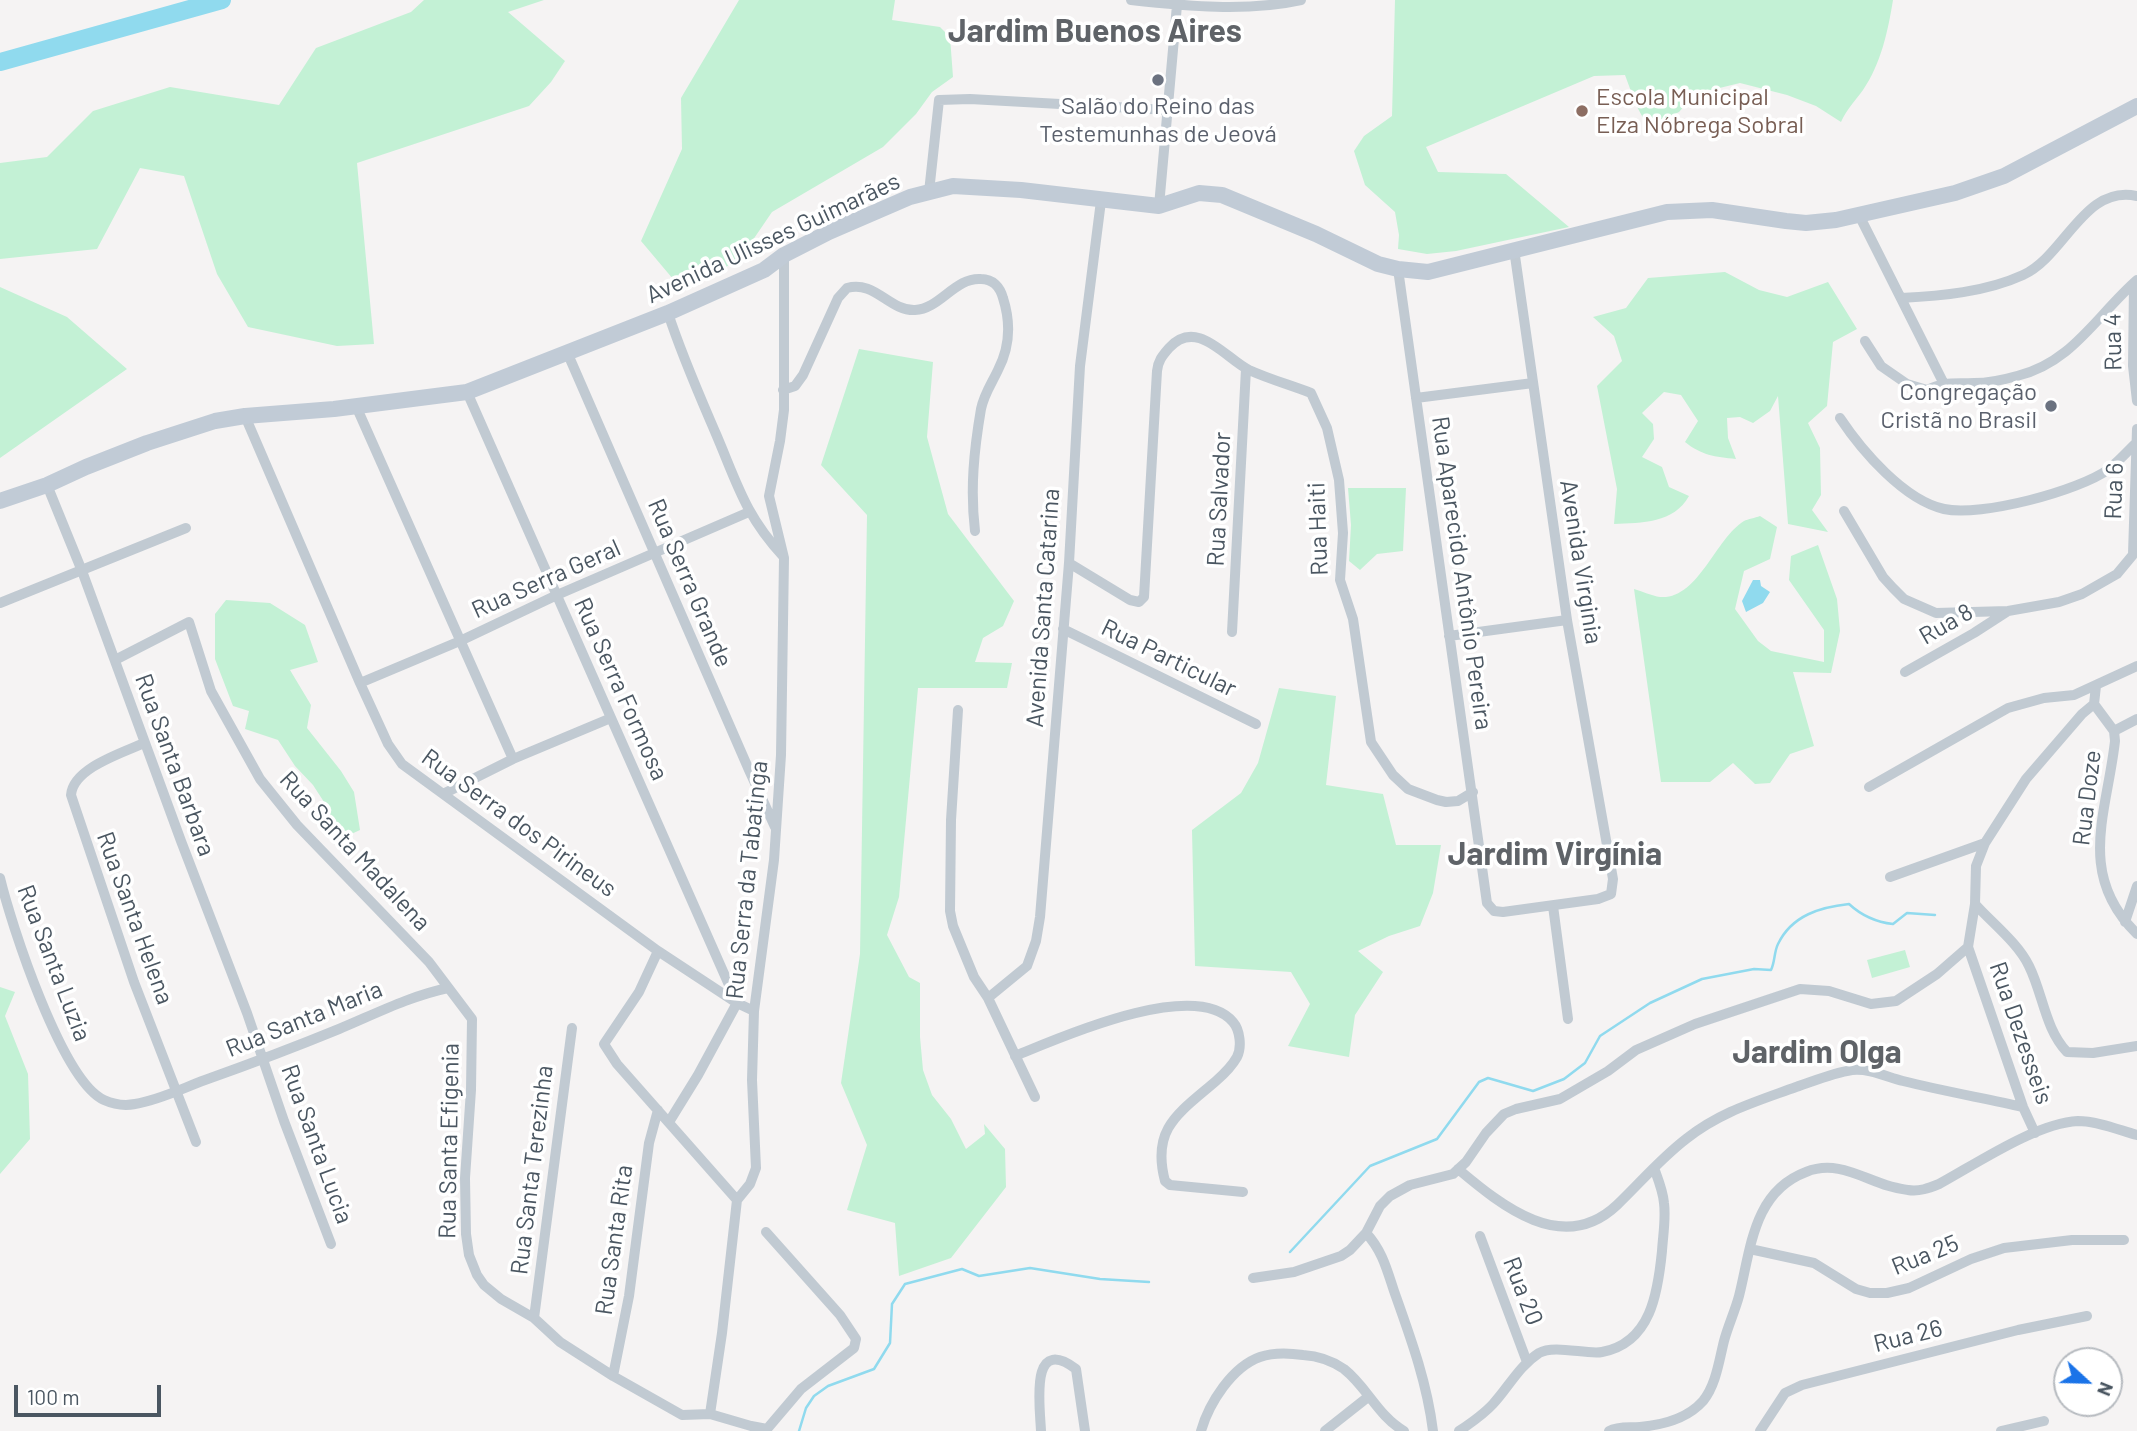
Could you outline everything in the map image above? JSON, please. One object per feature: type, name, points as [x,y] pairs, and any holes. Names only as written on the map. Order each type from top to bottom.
[{"type":"main road","name":"Avenida Ulisses Guimarães","points":[[0,501],[192,427],[245,416],[467,392],[668,313],[764,270],[785,255],[829,232],[910,197],[953,186],[1021,190],[1158,206],[1199,193],[1222,195],[1317,234],[1378,264],[1428,272],[1667,212],[1712,210],[1806,223],[1887,210],[1981,186],[2137,106]]},
{"type":"street","points":[[1131,0],[1177,5],[1272,5],[1301,0]]},
{"type":"street","points":[[1158,206],[1177,5]]},
{"type":"street","points":[[929,192],[939,100],[970,99],[1168,110]]},
{"type":"street","points":[[1901,298],[1969,290],[1999,284],[2024,275],[2052,254],[2099,202],[2123,194],[2137,196]]},
{"type":"street","name":"Avenida Santa Catarina","points":[[988,998],[1027,966],[1036,941],[1040,917],[1069,563],[1080,366],[1101,201]]},
{"type":"street","points":[[1859,215],[1943,382]]},
{"type":"street","name":"Avenida Virginia","points":[[1514,250],[1567,620],[1613,879],[1613,891],[1609,897],[1553,906]]},
{"type":"street","name":"Rua Serra da Tabatinga","points":[[737,1200],[750,1184],[756,1161],[752,1080],[754,1011],[777,829],[781,755],[784,558],[769,496],[783,426],[785,255]]},
{"type":"street","name":"Rua Aparecido Antônio Pereira","points":[[1398,269],[1448,636],[1473,793],[1486,903],[1494,912],[1553,906]]},
{"type":"street","points":[[783,390],[794,386],[803,375],[838,298],[847,288],[866,287],[905,309],[918,310],[966,281],[981,279],[995,284],[1002,294],[1009,337],[1003,360],[981,407],[972,482],[975,531]]},
{"type":"street","points":[[1865,341],[1881,366],[1908,384],[1927,390],[1943,382],[1976,383],[2015,377],[2063,356],[2135,281]]},
{"type":"street","name":"Rua 4","points":[[2135,281],[2133,366],[2137,401]]},
{"type":"street","points":[[668,313],[682,359],[738,492],[749,512],[784,558]]},
{"type":"street","name":"Rua Haiti","points":[[1069,563],[1130,600],[1143,600],[1146,594],[1158,360],[1172,344],[1193,338],[1213,344],[1246,369],[1311,393],[1327,428],[1341,499],[1343,533],[1340,580],[1353,618],[1371,742],[1393,775],[1408,789],[1446,802],[1473,793]]},
{"type":"street","name":"Rua Serra Grande","points":[[567,352],[749,771],[777,829]]},
{"type":"street","name":"Rua Salvador","points":[[1233,632],[1246,369]]},
{"type":"street","points":[[1416,398],[1533,383]]},
{"type":"street","name":"Rua Serra Formosa","points":[[467,392],[737,1003]]},
{"type":"street","points":[[356,406],[513,759]]},
{"type":"street","name":"Rua Serra dos Pirineus","points":[[245,416],[360,683],[402,764],[658,951],[737,1003],[754,1011]]},
{"type":"street","points":[[1840,418],[1858,444],[1904,488],[1943,509],[1962,511],[2031,499],[2074,487],[2110,468],[2137,442]]},
{"type":"street","name":"Rua 6","points":[[2135,552],[2137,429]]},
{"type":"street","name":"Rua Santa Barbara","points":[[47,485],[82,571],[263,1059]]},
{"type":"street","points":[[1844,511],[1883,577],[1904,599],[1936,613],[2008,611],[2041,606],[2082,594],[2117,574],[2135,552]]},
{"type":"street","name":"Rua Serra Geral","points":[[360,683],[749,512]]},
{"type":"street","points":[[0,603],[186,528]]},
{"type":"street","name":"Rua 8","points":[[1905,672],[2008,611]]},
{"type":"street","points":[[1448,636],[1567,620]]},
{"type":"street","name":"Rua Santa Madalena","points":[[115,660],[188,622],[211,691],[260,779],[298,825],[429,962],[448,988]]},
{"type":"street","name":"Rua Particular","points":[[1063,629],[1256,724]]},
{"type":"street","points":[[1869,787],[2008,708],[2044,698],[2074,695],[2137,666]]},
{"type":"street","points":[[1253,1278],[1294,1272],[1350,1251],[1366,1233],[1380,1206],[1398,1190],[1445,1177],[1458,1170],[1504,1114],[1560,1099],[1608,1071],[1636,1050],[1695,1024],[1800,989],[1829,991],[1871,1004],[1896,1001],[1937,974],[1968,947],[1975,904],[1976,866],[1984,843],[2026,779],[2082,714],[2094,704],[2096,686]]},
{"type":"street","name":"Rua Doze","points":[[2094,704],[2114,731],[2114,750],[2102,812],[2102,871],[2106,894],[2124,922],[2137,934]]},
{"type":"street","points":[[958,710],[951,820],[950,911],[957,938],[974,977],[988,998],[1035,1097]]},
{"type":"street","points":[[443,794],[513,759],[611,718]]},
{"type":"street","points":[[2114,731],[2137,719]]},
{"type":"street","name":"Rua Santa Helena","points":[[144,743],[84,772],[74,783],[71,795],[134,982],[196,1142]]},
{"type":"street","points":[[1890,877],[1984,843]]},
{"type":"street","name":"Rua Santa Luzia","points":[[0,878],[47,1014],[69,1063],[80,1079],[95,1095],[119,1104],[134,1104],[176,1091]]},
{"type":"street","points":[[2124,922],[2137,886]]},
{"type":"street","points":[[1975,904],[2028,964],[2057,1041],[2067,1052],[2093,1053],[2137,1046]]},
{"type":"street","points":[[1553,906],[1567,1019]]},
{"type":"street","name":"Rua Dezesseis","points":[[1968,947],[2023,1107],[2035,1133]]},
{"type":"street","points":[[658,951],[639,992],[604,1044],[617,1064],[737,1200],[710,1414]]},
{"type":"street","name":"Rua Santa Maria","points":[[176,1091],[263,1059],[421,993],[448,988]]},
{"type":"street","name":"Rua Santa Efigenia","points":[[448,988],[472,1019],[471,1090],[465,1178],[466,1234],[469,1255],[484,1285],[501,1299],[534,1318],[560,1342],[682,1415],[710,1414],[767,1430]]},
{"type":"street","points":[[669,1122],[737,1003]]},
{"type":"street","points":[[1015,1056],[1142,1010],[1187,1006],[1225,1014],[1237,1027],[1240,1044],[1237,1057],[1221,1076],[1167,1127],[1161,1146],[1161,1161],[1165,1181],[1170,1185],[1243,1192]]},
{"type":"street","name":"Rua Santa Terezinha","points":[[534,1318],[572,1028]]},
{"type":"street","name":"Rua Santa Lucia","points":[[263,1059],[331,1244]]},
{"type":"street","points":[[1458,1170],[1507,1208],[1536,1221],[1560,1226],[1584,1224],[1600,1218],[1615,1207],[1686,1139],[1727,1112],[1851,1070],[1866,1070],[2023,1107]]},
{"type":"street","name":"Rua Santa Rita","points":[[613,1376],[629,1296],[649,1143],[658,1110]]},
{"type":"street","points":[[1609,1431],[1638,1429],[1664,1423],[1702,1402],[1709,1391],[1738,1299],[1756,1222],[1769,1198],[1806,1171],[1827,1167],[1844,1168],[1907,1190],[1924,1190],[2054,1125],[2079,1121],[2137,1135]]},
{"type":"street","points":[[1459,1431],[1492,1405],[1527,1362],[1542,1351],[1583,1350],[1600,1353],[1630,1339],[1644,1325],[1655,1297],[1665,1219],[1661,1186],[1654,1168]]},
{"type":"street","points":[[766,1232],[848,1324],[856,1339],[853,1348],[801,1389],[767,1430]]},
{"type":"street","points":[[1366,1233],[1380,1252],[1404,1315],[1427,1395],[1433,1431]]},
{"type":"street","name":"Rua 20","points":[[1480,1236],[1527,1362]]},
{"type":"street","name":"Rua 25","points":[[1750,1249],[1814,1263],[1856,1289],[1870,1293],[1887,1293],[1909,1288],[1971,1259],[2004,1248],[2072,1240],[2124,1240]]},
{"type":"street","name":"Rua 26","points":[[1760,1431],[1785,1394],[1802,1384],[2004,1334],[2087,1317]]},
{"type":"street","points":[[1200,1431],[1212,1405],[1235,1374],[1258,1357],[1290,1353],[1328,1360],[1351,1376],[1383,1414],[1405,1431]]},
{"type":"street","points":[[1041,1431],[1039,1375],[1043,1365],[1052,1360],[1065,1361],[1076,1369],[1084,1431]]},
{"type":"street","points":[[1325,1431],[1368,1397]]},
{"type":"street","points":[[2001,1431],[2043,1421]]},
{"type":"green space","points":[[424,0],[544,0],[508,12],[565,61],[551,82],[529,106],[357,163],[374,344],[337,346],[248,327],[217,274],[184,176],[140,168],[97,249],[0,259],[0,163],[47,157],[93,111],[170,87],[279,105],[316,48],[411,12]]},
{"type":"green space","points":[[739,0],[895,0],[892,20],[940,27],[950,37],[953,77],[932,92],[916,114],[883,147],[772,212],[744,253],[711,279],[673,279],[641,241],[682,149],[681,98]]},
{"type":"green space","points":[[1395,0],[1893,0],[1875,69],[1841,122],[1816,106],[1787,95],[1740,83],[1695,94],[1679,112],[1648,127],[1625,75],[1594,76],[1426,147],[1438,172],[1506,174],[1569,227],[1456,251],[1427,254],[1398,249],[1399,235],[1395,212],[1365,185],[1354,151],[1364,136],[1392,116]]},
{"type":"green space","points":[[1725,272],[1759,290],[1787,297],[1828,282],[1857,329],[1833,342],[1827,406],[1808,423],[1820,448],[1821,495],[1812,510],[1828,532],[1788,524],[1778,396],[1770,411],[1753,423],[1740,417],[1727,418],[1728,438],[1736,459],[1709,455],[1685,442],[1698,421],[1681,395],[1664,392],[1642,413],[1653,424],[1654,439],[1642,457],[1662,467],[1669,487],[1689,496],[1675,512],[1656,520],[1614,524],[1617,489],[1597,386],[1622,361],[1614,336],[1593,317],[1626,308],[1648,278]]},
{"type":"green space","points":[[0,287],[67,317],[127,369],[0,458]]},
{"type":"green space","points":[[859,349],[933,362],[927,437],[948,514],[1014,601],[1003,626],[983,638],[975,662],[1012,663],[1007,688],[918,688],[899,897],[887,935],[909,977],[920,983],[923,1070],[932,1095],[951,1119],[966,1149],[985,1134],[984,1124],[1005,1149],[1006,1187],[951,1258],[899,1276],[895,1223],[847,1210],[867,1145],[841,1083],[860,954],[867,515],[821,465]]},
{"type":"green space","points":[[1348,488],[1406,488],[1403,551],[1377,554],[1360,570],[1349,561],[1351,525]]},
{"type":"green space","points":[[1760,516],[1777,527],[1770,559],[1744,571],[1735,609],[1758,641],[1771,651],[1824,662],[1824,630],[1789,580],[1791,556],[1818,545],[1837,599],[1840,631],[1831,673],[1793,672],[1814,746],[1790,754],[1770,783],[1755,784],[1733,763],[1710,782],[1661,782],[1634,589],[1660,597],[1685,589],[1734,530],[1744,521]]},
{"type":"green space","points":[[226,600],[270,603],[305,625],[318,662],[290,670],[311,705],[307,728],[354,792],[360,830],[334,842],[324,802],[278,740],[245,729],[249,711],[233,706],[215,659],[215,614]]},
{"type":"green space","points":[[1279,688],[1336,696],[1326,785],[1383,794],[1396,845],[1441,845],[1433,893],[1420,926],[1389,936],[1358,951],[1383,972],[1355,1015],[1349,1057],[1288,1046],[1310,1004],[1291,972],[1195,966],[1192,830],[1241,793],[1258,763]]},
{"type":"green space","points":[[1905,950],[1910,967],[1872,978],[1867,960]]},
{"type":"green space","points":[[0,987],[15,992],[5,1016],[28,1074],[30,1139],[0,1174]]},
{"type":"water","points":[[1753,580],[1760,580],[1761,586],[1770,592],[1763,603],[1746,612],[1742,601]]},
{"type":"waterway","points":[[0,62],[222,0]]},
{"type":"waterway","points":[[1290,1252],[1370,1166],[1437,1139],[1479,1082],[1488,1078],[1533,1091],[1564,1079],[1585,1063],[1600,1036],[1650,1003],[1702,979],[1754,969],[1771,970],[1777,947],[1784,934],[1799,919],[1818,910],[1849,904],[1869,918],[1893,924],[1907,913],[1935,915]]},
{"type":"waterway","points":[[799,1431],[806,1408],[814,1396],[828,1386],[874,1369],[890,1343],[892,1304],[905,1284],[962,1269],[979,1276],[1030,1268],[1100,1279],[1149,1282]]},
{"type":"place","name":"Salão do Reino das Testemunhas de Jeová","points":[[1158,80]]},
{"type":"place","name":"Escola Municipal Elza Nóbrega Sobral","points":[[1582,111]]},
{"type":"place","name":"Congregação Cristã no Brasil","points":[[2051,406]]},
{"type":"district","name":"Jardim Buenos Aires","points":[[1095,31]]},
{"type":"district","name":"Jardim Virgínia","points":[[1555,854]]},
{"type":"district","name":"Jardim Olga","points":[[1817,1052]]}]
